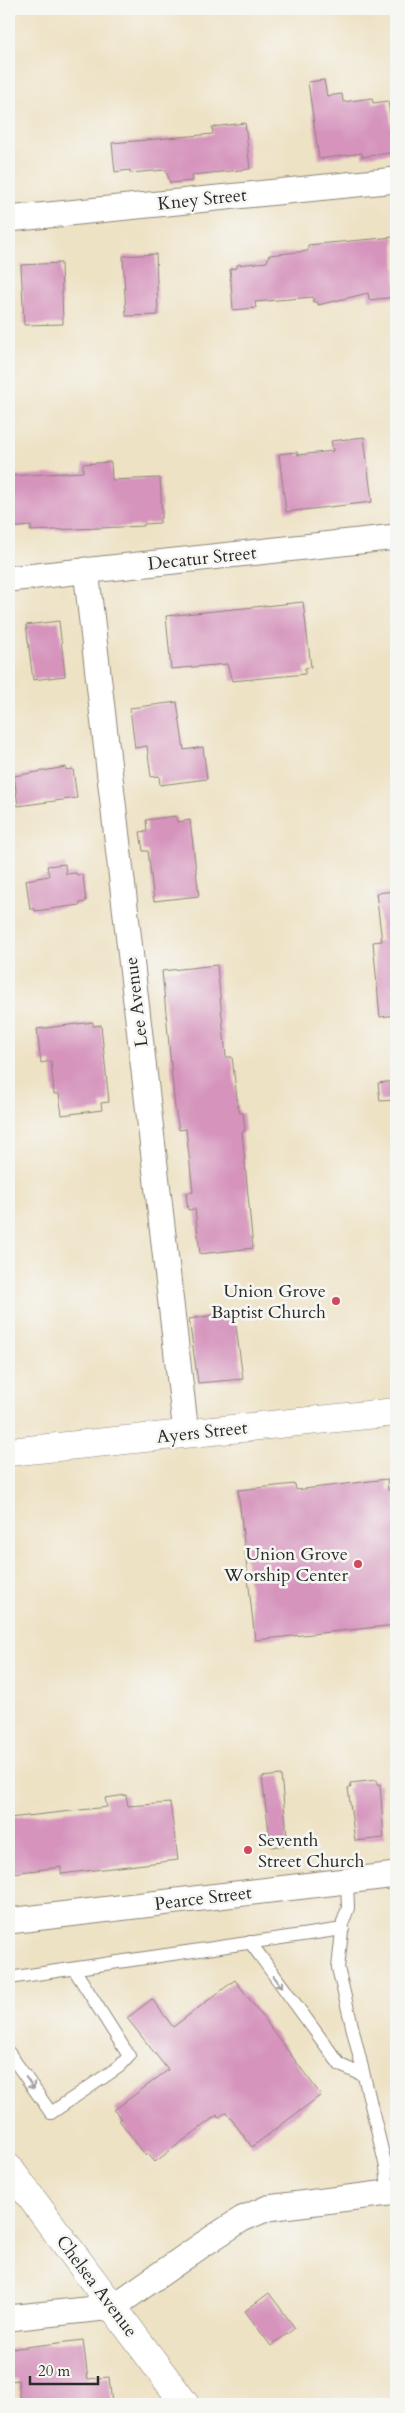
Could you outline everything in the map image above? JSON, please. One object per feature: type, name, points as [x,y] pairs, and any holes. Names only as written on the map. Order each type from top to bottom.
[{"type":"street","name":"Kney Street","points":[[9,218],[396,180]]},
{"type":"street","name":"Decatur Street","points":[[9,579],[396,537]]},
{"type":"street","name":"Lee Avenue","points":[[86,570],[186,1433]]},
{"type":"street","name":"Ayers Street","points":[[9,1452],[396,1412]]},
{"type":"street","name":"Pearce Street","points":[[9,1921],[396,1875]]},
{"type":"street","name":"Chelsea Avenue","points":[[9,2168],[185,2404]]},
{"type":"street","points":[[9,2318],[113,2307],[242,2219],[268,2208],[392,2192]]},
{"type":"lane","points":[[347,1881],[348,1908],[338,1968],[392,2192]]},
{"type":"lane","points":[[9,1978],[343,1929]]},
{"type":"lane","points":[[250,1942],[340,2065],[363,2075]]},
{"type":"lane","points":[[9,2053],[51,2113],[120,2066],[129,2056],[74,1969]]},
{"type":"building","points":[[324,80],[327,96],[342,94],[343,102],[372,98],[373,103],[388,101],[395,152],[362,157],[362,153],[319,159],[308,82]]},
{"type":"building","points":[[245,123],[250,169],[192,175],[193,181],[170,183],[166,170],[130,173],[130,170],[115,172],[112,143],[213,134],[212,127]]},
{"type":"building","points":[[394,237],[396,297],[369,300],[368,293],[318,305],[318,302],[313,302],[313,297],[255,302],[256,308],[233,310],[230,269],[237,268],[237,265],[267,262],[269,255],[308,251],[308,245]]},
{"type":"building","points":[[156,254],[158,315],[126,316],[123,256]]},
{"type":"building","points":[[61,263],[63,324],[24,325],[21,265]]},
{"type":"building","points":[[364,437],[372,502],[286,512],[279,454],[297,452],[298,455],[333,451],[331,441]]},
{"type":"building","points":[[111,462],[112,480],[160,478],[162,517],[160,518],[160,523],[144,524],[144,526],[31,531],[31,526],[9,528],[9,476],[83,472],[83,464]]},
{"type":"building","points":[[303,602],[311,667],[305,668],[305,674],[232,681],[227,664],[171,669],[166,616]]},
{"type":"building","points":[[59,621],[65,676],[33,680],[26,625]]},
{"type":"building","points":[[177,702],[184,750],[203,747],[207,779],[160,785],[159,776],[151,777],[147,746],[135,748],[130,708]]},
{"type":"building","points":[[66,767],[66,770],[73,769],[77,798],[18,806],[14,776]]},
{"type":"building","points":[[176,816],[177,822],[190,820],[199,896],[154,901],[148,851],[143,851],[140,832],[147,831],[146,820]]},
{"type":"building","points":[[65,864],[66,874],[76,873],[77,875],[83,875],[86,902],[80,903],[80,905],[35,911],[35,909],[30,909],[26,880],[49,876],[47,866]]},
{"type":"building","points":[[396,891],[396,1015],[380,1017],[373,942],[382,941],[376,893]]},
{"type":"building","points":[[217,965],[226,1057],[232,1057],[238,1107],[240,1113],[243,1113],[245,1131],[242,1132],[253,1248],[200,1254],[195,1209],[188,1210],[186,1193],[193,1192],[186,1129],[179,1130],[175,1108],[162,971]]},
{"type":"building","points":[[93,1022],[93,1026],[101,1025],[109,1102],[101,1103],[102,1110],[62,1115],[59,1094],[54,1094],[51,1061],[41,1063],[37,1029]]},
{"type":"building","points":[[396,1081],[396,1100],[380,1101],[378,1083]]},
{"type":"building","points":[[234,1312],[243,1379],[198,1383],[189,1319]]},
{"type":"building","points":[[387,1479],[388,1490],[396,1489],[396,1625],[255,1640],[238,1490],[295,1484],[296,1490]]},
{"type":"building","points":[[281,1775],[288,1845],[271,1847],[262,1777]]},
{"type":"building","points":[[377,1780],[377,1785],[380,1784],[384,1838],[355,1841],[348,1788],[351,1788],[350,1783]]},
{"type":"building","points":[[126,1795],[128,1806],[170,1803],[178,1860],[61,1874],[61,1867],[13,1873],[9,1818],[107,1807],[105,1798]]},
{"type":"building","points":[[235,1980],[321,2095],[252,2147],[226,2112],[218,2118],[217,2115],[155,2162],[148,2154],[146,2156],[119,2120],[121,2119],[114,2110],[168,2070],[127,2018],[152,1999],[173,2027]]},
{"type":"building","points":[[269,2293],[295,2328],[271,2346],[245,2311]]},
{"type":"building","points":[[83,2340],[88,2379],[109,2377],[112,2404],[21,2404],[18,2380],[9,2381],[9,2349]]},
{"type":"place","name":"Union Grove Baptist Church","points":[[336,1301]]},
{"type":"place","name":"Union Grove Worship Center","points":[[358,1564]]},
{"type":"place","name":"Seventh Street Church","points":[[248,1850]]}]
